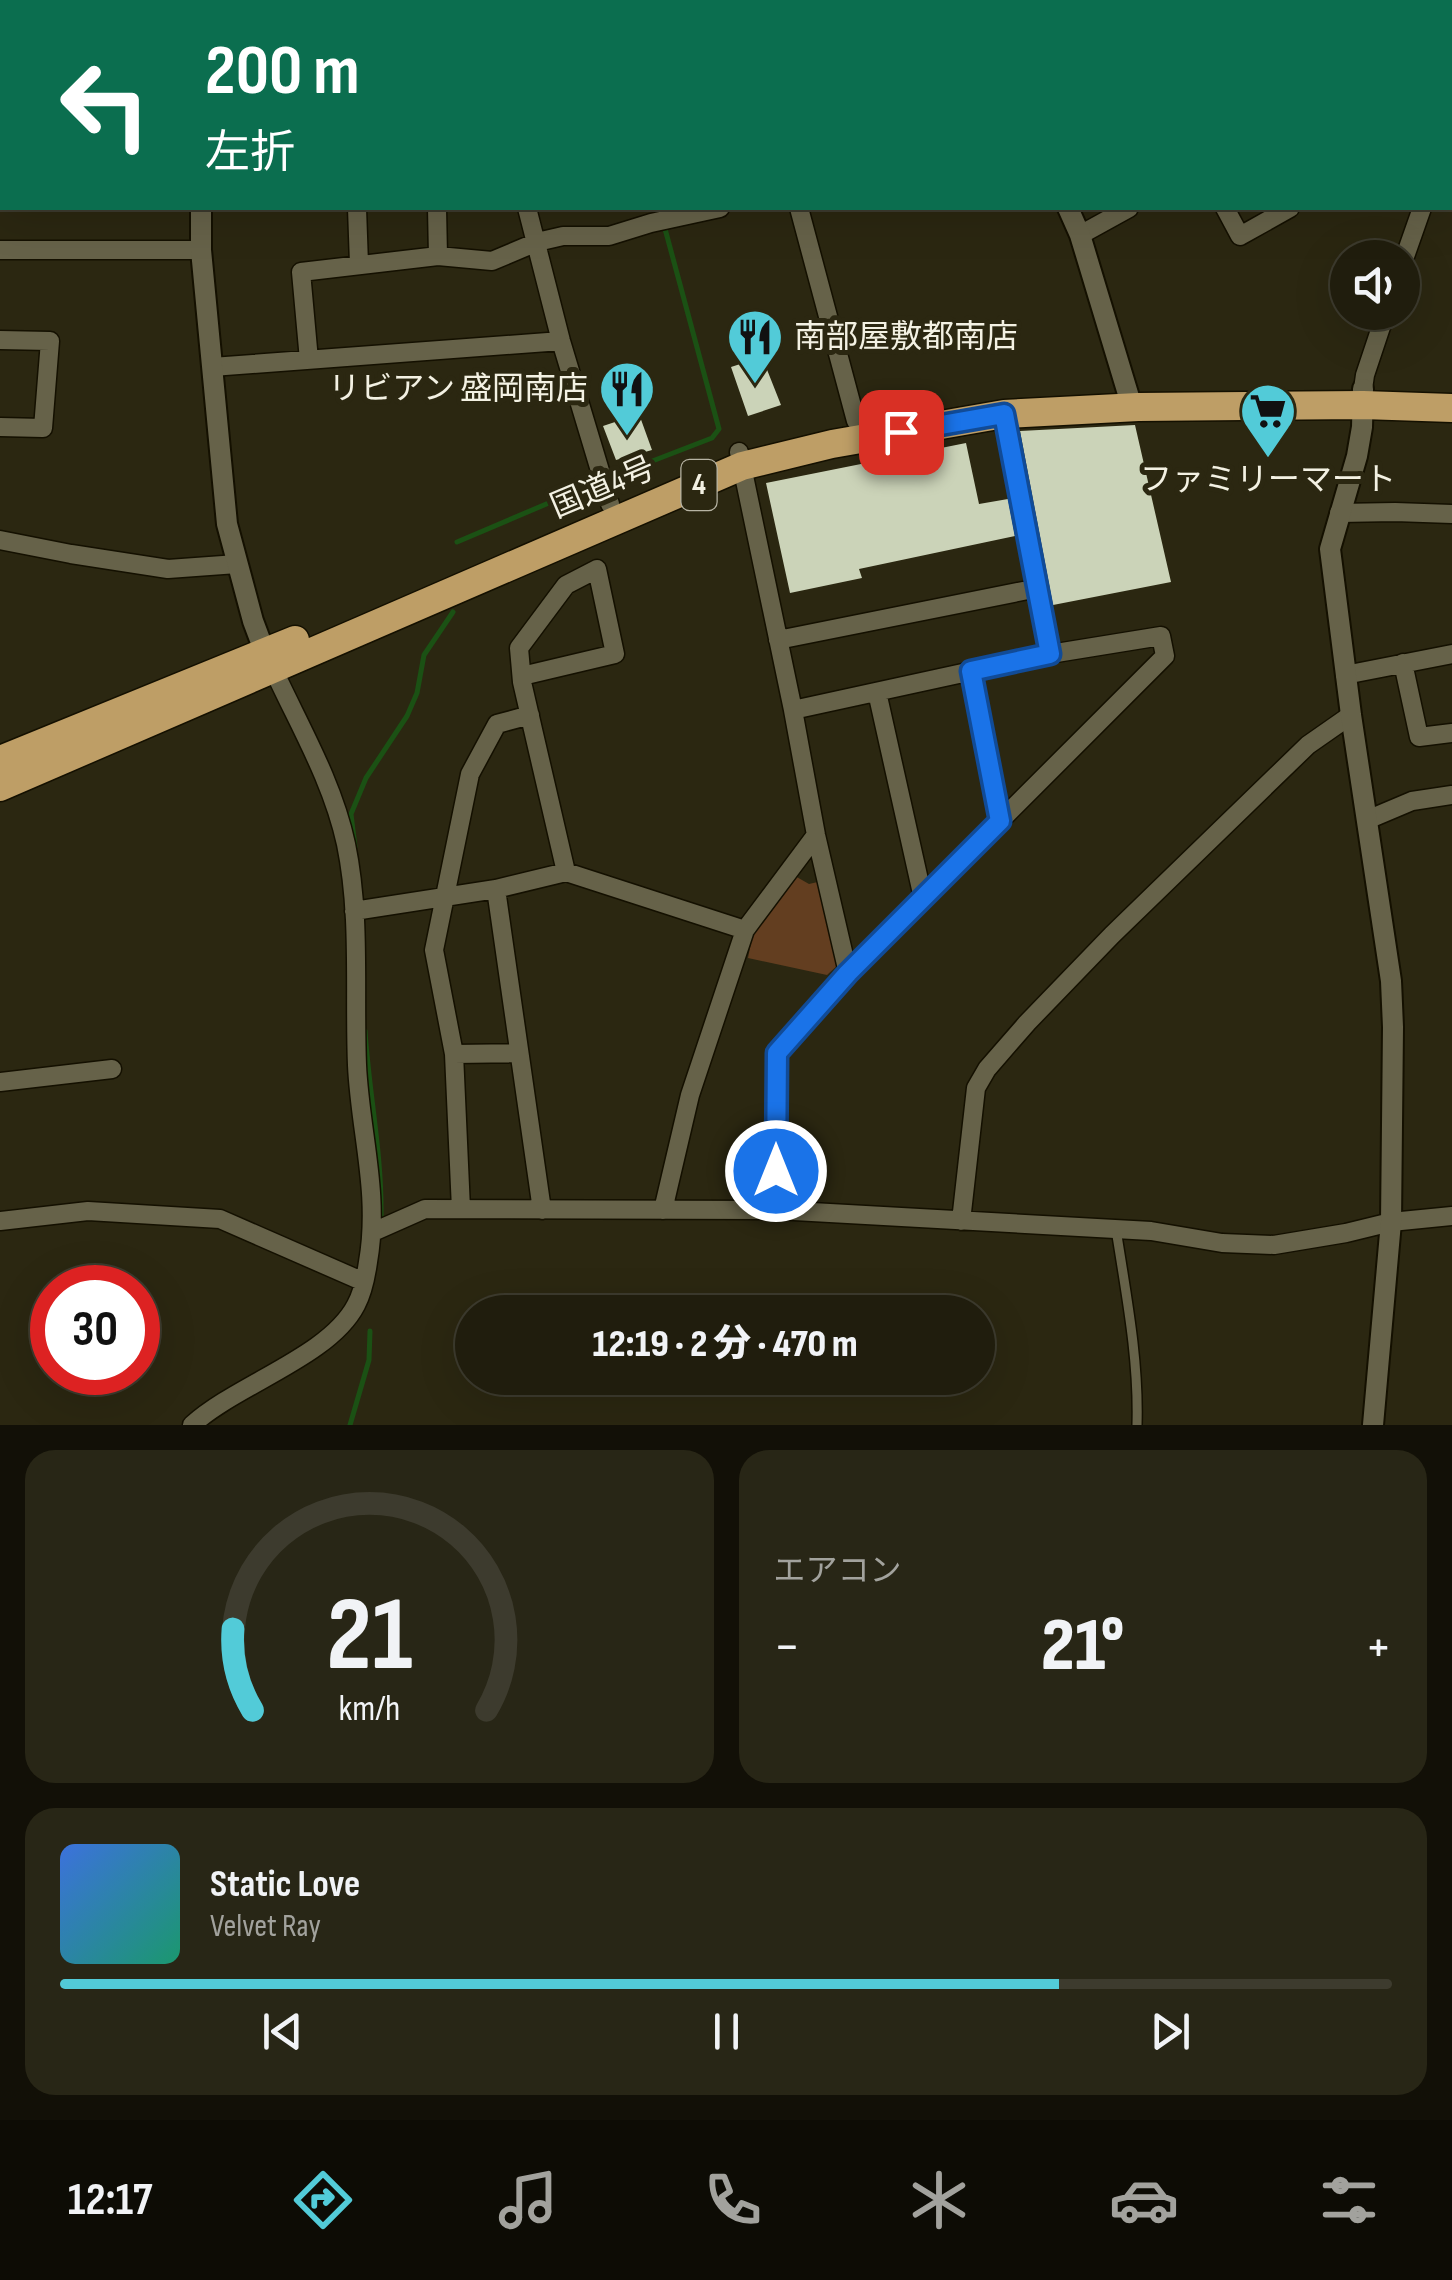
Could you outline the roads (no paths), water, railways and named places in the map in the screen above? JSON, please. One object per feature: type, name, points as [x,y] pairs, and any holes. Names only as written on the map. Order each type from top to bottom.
[{"type":"highway","name":"国道4号","points":[[0,787],[610,504],[856,421],[1000,396],[1363,397],[1452,391]]},
{"type":"highway","name":"国道4号","points":[[1363,397],[1452,408]]},
{"type":"highway","name":"国道4号","points":[[0,760],[269,661],[741,459],[1004,414],[1130,398]]},
{"type":"street","points":[[192,1425],[210,1409],[316,1347],[343,1326],[358,1303],[373,1232],[357,1068],[354,911],[347,846],[326,778],[269,661],[227,524],[201,250],[201,210]]},
{"type":"street","points":[[357,210],[359,264]]},
{"type":"street","points":[[437,210],[438,256]]},
{"type":"street","points":[[528,210],[610,504]]},
{"type":"street","points":[[309,360],[301,272],[438,256],[492,261],[536,242],[564,236],[609,236],[711,210]]},
{"type":"street","points":[[801,210],[856,421]]},
{"type":"street","points":[[1069,210],[1130,398]]},
{"type":"street","points":[[1080,235],[1125,210]]},
{"type":"street","points":[[1225,210],[1240,236],[1286,210]]},
{"type":"street","points":[[1411,240],[1421,210]]},
{"type":"street","points":[[0,250],[201,250]]},
{"type":"street","points":[[1373,1425],[1391,1222],[1392,996],[1330,549],[1357,456],[1365,375],[1380,330]]},
{"type":"street","points":[[0,340],[50,341],[43,428],[0,427]]},
{"type":"street","points":[[212,367],[561,340]]},
{"type":"street","points":[[1004,414],[1050,654]]},
{"type":"street","points":[[741,459],[848,973]]},
{"type":"street","points":[[1339,514],[1452,514]]},
{"type":"street","points":[[0,540],[168,568],[237,564]]},
{"type":"street","points":[[522,676],[615,654],[598,569],[566,584],[519,648],[522,676],[530,715],[566,872]]},
{"type":"street","points":[[778,640],[1038,588]]},
{"type":"street","points":[[776,1210],[777,1053],[848,973],[1165,656],[1161,636],[1050,654],[794,710]]},
{"type":"street","points":[[1346,674],[1452,654]]},
{"type":"street","points":[[1404,663],[1419,737],[1452,733]]},
{"type":"street","points":[[971,671],[1000,821]]},
{"type":"street","points":[[877,692],[923,898]]},
{"type":"street","points":[[461,1209],[454,1054],[434,950],[470,774],[497,724],[530,715]]},
{"type":"street","points":[[961,1220],[976,1088],[987,1069],[1112,935],[1308,745],[1351,715]]},
{"type":"street","points":[[1367,820],[1412,801],[1452,795]]},
{"type":"street","points":[[662,1210],[690,1095],[745,930],[816,834]]},
{"type":"street","points":[[354,911],[496,889],[566,872],[745,930]]},
{"type":"street","points":[[496,889],[542,1210]]},
{"type":"street","points":[[454,1054],[519,1053]]},
{"type":"street","points":[[0,1082],[112,1069]]},
{"type":"street","points":[[373,1232],[425,1209],[776,1210],[1116,1228],[1222,1243],[1274,1245],[1391,1222],[1452,1216]]},
{"type":"street","points":[[0,1220],[88,1211],[220,1219],[364,1282]]},
{"type":"lane","points":[[1116,1228],[1134,1340],[1137,1425]]},
{"type":"waterway","points":[[611,477],[712,438],[719,429],[664,225]]},
{"type":"waterway","points":[[457,542],[591,485]]},
{"type":"waterway","points":[[355,847],[351,814],[366,778],[407,716],[417,693],[424,655],[453,612]]},
{"type":"waterway","points":[[365,1031],[381,1216]]},
{"type":"waterway","points":[[350,1425],[369,1360],[370,1331]]},
{"type":"place","name":"南部屋敷都南店","points":[[755,386]]},
{"type":"place","name":"リビアン 盛岡南店","points":[[627,438]]},
{"type":"place","name":"ファミリーマート","points":[[1268,460]]}]
